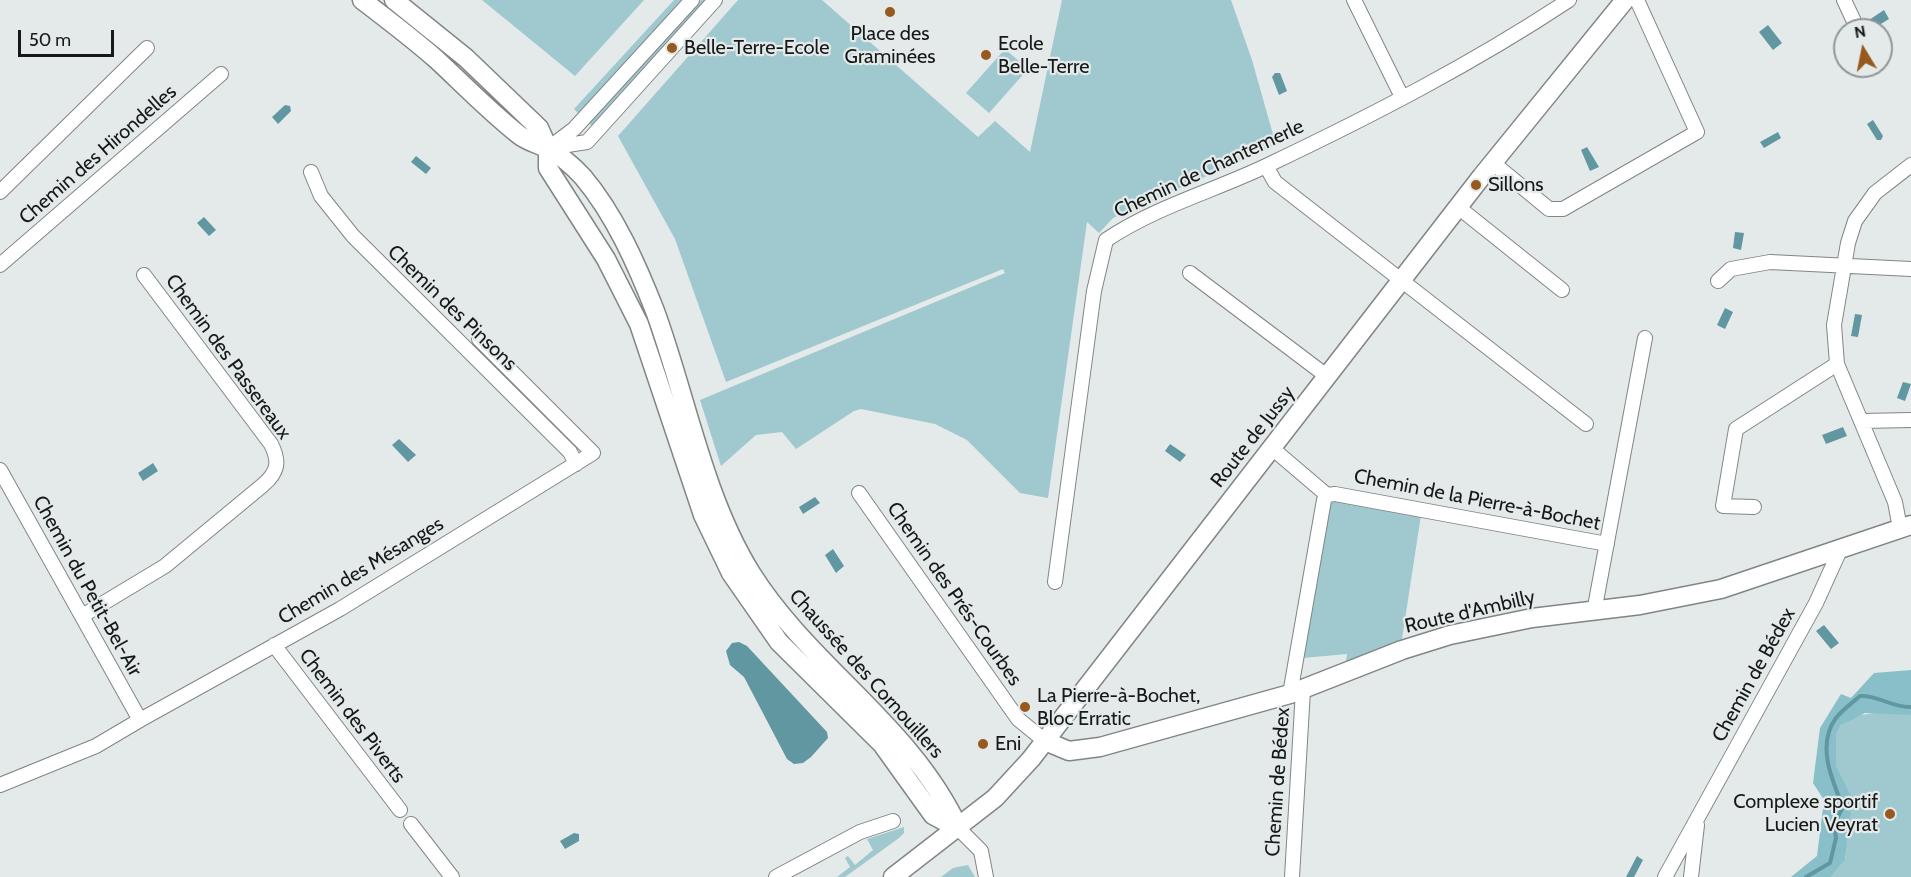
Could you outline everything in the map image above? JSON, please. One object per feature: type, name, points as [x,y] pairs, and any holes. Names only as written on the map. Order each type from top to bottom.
[{"type":"street","name":"Chaussée des Cornouillers","points":[[362,0],[434,57],[519,135],[548,148],[581,175],[616,227],[654,310],[720,507],[749,570],[787,623],[891,729],[915,758],[948,806],[959,829]]},
{"type":"street","name":"Chaussée des Cornouillers","points":[[394,0],[466,58],[539,128],[548,148],[548,168],[606,259],[639,324],[703,515],[731,573],[779,642],[882,744],[933,815],[959,829]]},
{"type":"street","points":[[548,148],[574,129],[692,0]]},
{"type":"street","points":[[548,148],[587,142],[715,0]]},
{"type":"street","points":[[1354,0],[1402,97]]},
{"type":"street","name":"Chemin de Chantemerle","points":[[1055,582],[1094,291],[1106,240],[1131,223],[1164,207],[1266,166],[1402,97],[1479,56],[1569,0]]},
{"type":"street","name":"Route de Jussy","points":[[893,877],[959,829],[996,798],[1045,741],[1458,207],[1625,0]]},
{"type":"street","points":[[1493,163],[1549,209],[1563,209],[1697,132],[1637,0]]},
{"type":"street","points":[[1844,0],[1852,18]]},
{"type":"street","points":[[0,192],[147,48]]},
{"type":"street","name":"Chemin des Hirondelles","points":[[0,266],[221,74]]},
{"type":"street","points":[[1905,526],[1837,364],[1834,325],[1851,231],[1875,193],[1911,165]]},
{"type":"street","points":[[1266,166],[1271,179],[1586,424]]},
{"type":"street","name":"Chemin des Pinsons","points":[[311,172],[321,196],[352,236],[562,444],[576,464]]},
{"type":"street","points":[[1458,207],[1562,291]]},
{"type":"street","points":[[1718,281],[1731,269],[1770,262],[1911,269]]},
{"type":"street","points":[[1190,273],[1328,377]]},
{"type":"street","name":"Chemin des Passereaux","points":[[82,616],[165,566],[263,485],[274,475],[278,466],[271,444],[144,275]]},
{"type":"street","points":[[1594,612],[1645,338]]},
{"type":"street","name":"Chemin des Mésanges","points":[[0,785],[118,736],[140,720],[340,609],[593,453],[479,339]]},
{"type":"street","points":[[1754,507],[1723,506],[1736,429],[1837,364]]},
{"type":"street","points":[[1862,421],[1911,420]]},
{"type":"street","points":[[1272,449],[1327,495]]},
{"type":"street","name":"Chemin du Petit-Bel-Air","points":[[0,470],[140,720]]},
{"type":"street","name":"Chemin des Prés-Courbes","points":[[859,493],[1018,718],[1045,741]]},
{"type":"street","name":"Chemin de la Pierre-à-Bochet","points":[[1296,692],[1321,512],[1327,495],[1335,494],[1489,520],[1607,544]]},
{"type":"street","name":"Route d'Ambilly","points":[[1045,741],[1070,751],[1100,747],[1296,692],[1402,650],[1450,635],[1532,618],[1594,612],[1721,589],[1905,526]]},
{"type":"street","name":"Chemin de Bédex","points":[[1665,877],[1815,603],[1840,550]]},
{"type":"street","name":"Chemin des Piverts","points":[[274,645],[399,810]]},
{"type":"street","name":"Chemin de Bédex","points":[[1292,877],[1296,692]]},
{"type":"street","name":"Chemin de Bédex","points":[[1691,877],[1698,817]]},
{"type":"street","points":[[776,877],[860,832],[894,821]]},
{"type":"street","points":[[411,824],[452,877]]},
{"type":"street","points":[[959,829],[981,852],[986,877]]},
{"type":"shaded area","points":[[482,0],[644,0],[575,76]]},
{"type":"shaded area","points":[[674,0],[682,0],[578,113],[574,109]]},
{"type":"shaded area","points":[[701,0],[709,0],[593,127],[589,123]]},
{"type":"shaded area","points":[[738,0],[822,0],[978,137],[995,121],[1030,152],[1062,0],[1231,0],[1252,60],[1276,145],[1113,218],[1099,233],[1087,222],[1048,498],[1020,493],[967,440],[935,424],[861,409],[854,411],[796,449],[782,432],[756,435],[721,466],[700,400],[1005,273],[1003,269],[726,382],[675,239],[618,136]]},
{"type":"shaded area","points":[[1884,10],[1888,18],[1872,18]]},
{"type":"shaded area","points":[[1768,25],[1782,43],[1773,50],[1759,32]]},
{"type":"shaded area","points":[[1005,49],[1028,69],[989,113],[966,93]]},
{"type":"shaded area","points":[[1275,73],[1280,73],[1287,91],[1279,95],[1272,77]]},
{"type":"shaded area","points":[[285,105],[290,106],[291,111],[278,124],[272,117]]},
{"type":"shaded area","points":[[1873,120],[1883,136],[1881,140],[1877,140],[1867,124]]},
{"type":"shaded area","points":[[1778,132],[1781,138],[1764,148],[1760,142]]},
{"type":"shaded area","points":[[1587,147],[1599,167],[1590,171],[1581,150]]},
{"type":"shaded area","points":[[416,156],[431,168],[426,174],[411,162]]},
{"type":"shaded area","points":[[204,217],[216,230],[209,236],[197,223]]},
{"type":"shaded area","points":[[1735,232],[1744,233],[1741,250],[1733,248]]},
{"type":"shaded area","points":[[1725,308],[1733,312],[1725,329],[1717,325]]},
{"type":"shaded area","points":[[1855,314],[1862,315],[1858,337],[1851,336]]},
{"type":"shaded area","points":[[1903,382],[1911,384],[1905,401],[1897,398]]},
{"type":"shaded area","points":[[1843,427],[1847,436],[1826,444],[1822,435]]},
{"type":"shaded area","points":[[399,439],[416,455],[408,462],[392,445]]},
{"type":"shaded area","points":[[1170,444],[1186,455],[1180,462],[1165,451]]},
{"type":"shaded area","points":[[153,463],[158,471],[143,481],[138,473]]},
{"type":"shaded area","points":[[815,497],[820,503],[803,514],[799,507]]},
{"type":"shaded area","points":[[1330,500],[1421,515],[1402,639],[1346,662],[1347,654],[1303,658]]},
{"type":"shaded area","points":[[833,549],[844,566],[836,573],[825,555]]},
{"type":"shaded area","points":[[1824,625],[1839,643],[1831,649],[1816,631]]},
{"type":"shaded area","points":[[739,642],[747,646],[827,732],[828,738],[803,763],[794,764],[787,759],[744,677],[730,665],[726,651],[732,643]]},
{"type":"shaded area","points":[[1911,670],[1911,715],[1865,713],[1841,725],[1836,735],[1836,765],[1853,799],[1845,860],[1831,877],[1791,877],[1817,856],[1824,800],[1813,783],[1820,728],[1841,694],[1851,698],[1874,673]]},
{"type":"shaded area","points":[[1881,712],[1911,715],[1911,877],[1831,877],[1845,860],[1853,799],[1836,765],[1836,735],[1841,725],[1855,716]]},
{"type":"shaded area","points":[[904,827],[904,833],[899,838],[845,877],[837,877],[850,867],[845,858],[848,856],[855,865],[873,850],[867,839]]},
{"type":"shaded area","points":[[574,833],[579,834],[579,841],[565,849],[560,841]]},
{"type":"shaded area","points":[[1637,856],[1643,860],[1634,877],[1626,877]]},
{"type":"shaded area","points":[[968,865],[975,877],[941,877],[953,868]]},
{"type":"waterway","points":[[1806,877],[1830,863],[1836,838],[1834,824],[1843,807],[1834,786],[1827,751],[1830,728],[1836,718],[1860,696],[1911,707]]},
{"type":"place","name":"Place des Graminées","points":[[890,12]]},
{"type":"place","name":"Belle-Terre-Ecole","points":[[672,48]]},
{"type":"place","name":"Ecole Belle-Terre","points":[[986,55]]},
{"type":"place","name":"Sillons","points":[[1476,185]]},
{"type":"place","name":"La Pierre-à-Bochet, Bloc Erratic","points":[[1025,707]]},
{"type":"place","name":"Eni","points":[[983,744]]},
{"type":"place","name":"Complexe sportif Lucien Veyrat","points":[[1890,814]]}]
